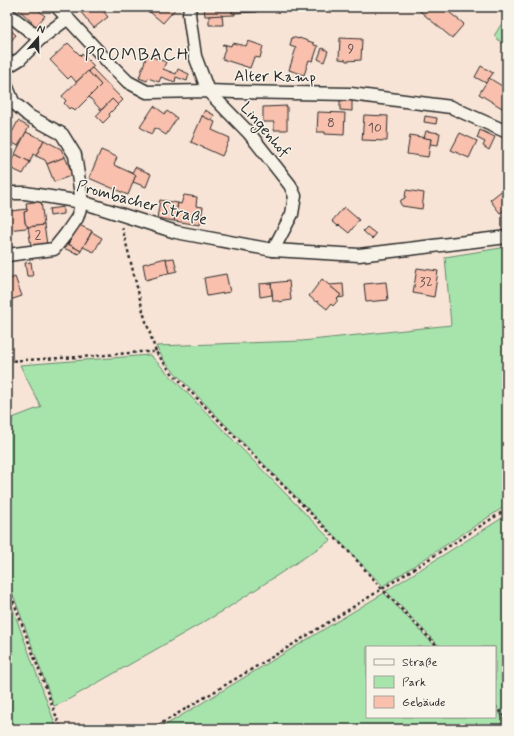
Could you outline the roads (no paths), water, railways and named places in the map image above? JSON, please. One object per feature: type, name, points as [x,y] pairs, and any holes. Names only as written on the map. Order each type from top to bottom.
[{"type":"street","name":"Alter Kamp","points":[[57,7],[128,82],[147,92],[208,91],[351,94],[451,107],[507,132]]},
{"type":"street","name":"Lingenhof","points":[[190,7],[189,14],[195,56],[208,91],[249,133],[290,185],[295,196],[292,214],[273,250]]},
{"type":"street","points":[[7,13],[40,39]]},
{"type":"street","points":[[7,67],[20,59],[40,39],[68,18]]},
{"type":"street","points":[[7,87],[13,102],[29,116],[62,134],[75,155],[82,202],[77,218],[54,249],[7,255]]},
{"type":"street","name":"Prombacher Straße","points":[[7,193],[25,193],[82,202],[176,232],[273,250],[359,255],[507,236]]},
{"type":"district","name":"PROMBACH","points":[[137,55]]}]
